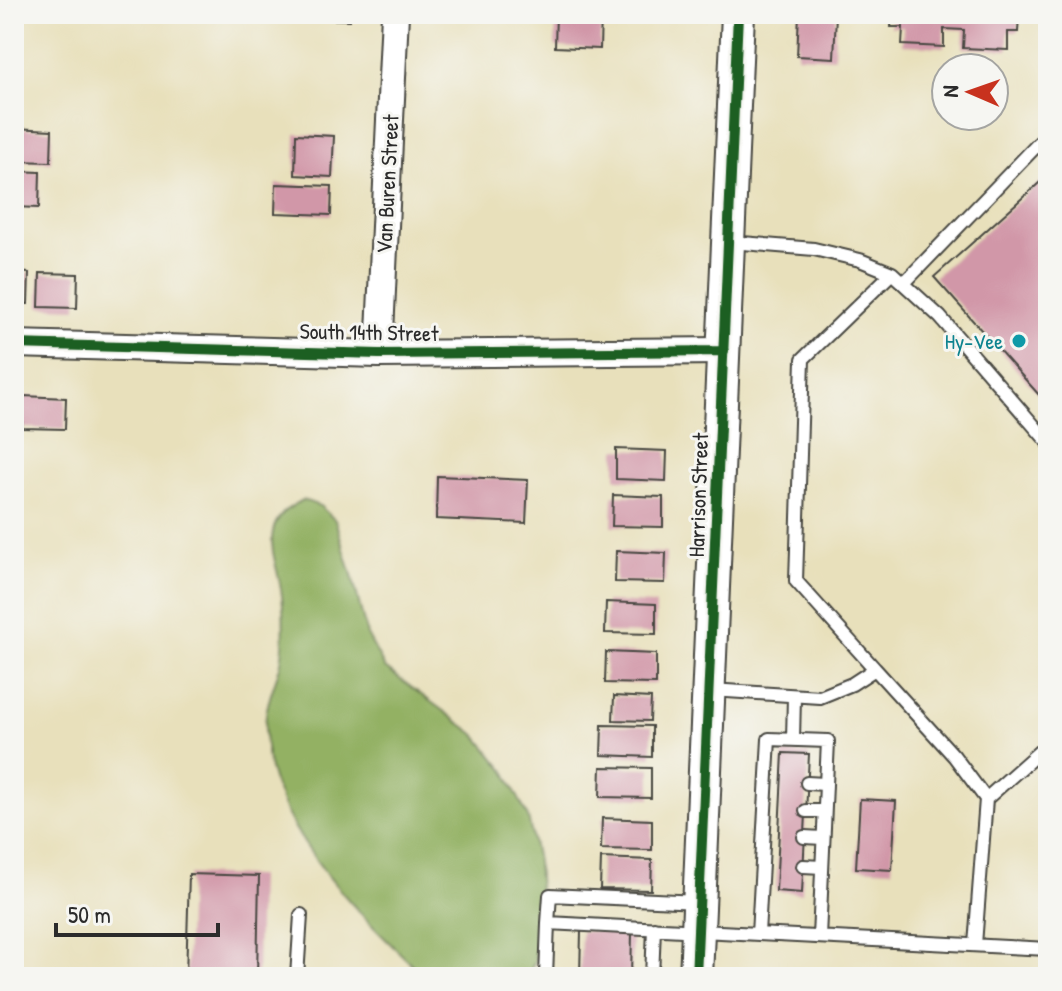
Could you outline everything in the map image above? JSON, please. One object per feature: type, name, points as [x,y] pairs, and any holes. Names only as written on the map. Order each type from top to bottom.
[{"type":"street","name":"Van Buren Street","points":[[379,354],[395,14]]},
{"type":"street","name":"Harrison Street","points":[[696,977],[738,14]]},
{"type":"street","name":"South 14th Street","points":[[14,344],[379,354],[724,351]]},
{"type":"lane","points":[[905,282],[1040,142]]},
{"type":"lane","points":[[727,241],[814,249],[860,260],[892,273],[940,317],[1048,442]]},
{"type":"lane","points":[[892,273],[803,359],[796,581],[954,756],[986,799],[975,945]]},
{"type":"lane","points":[[710,690],[794,696],[832,694],[875,669]]},
{"type":"lane","points":[[793,740],[794,696]]},
{"type":"lane","points":[[758,934],[769,739],[828,741],[819,937]]},
{"type":"lane","points":[[986,799],[1048,744]]},
{"type":"lane","points":[[767,782],[781,782]]},
{"type":"lane","points":[[807,783],[825,784]]},
{"type":"lane","points":[[765,809],[780,809]]},
{"type":"lane","points":[[806,811],[824,811]]},
{"type":"lane","points":[[763,835],[778,836]]},
{"type":"lane","points":[[804,837],[823,838]]},
{"type":"lane","points":[[762,865],[777,865]]},
{"type":"lane","points":[[803,866],[822,867]]},
{"type":"lane","points":[[546,977],[550,895],[699,916],[758,934],[1048,949]]},
{"type":"lane","points":[[297,977],[301,915]]},
{"type":"lane","points":[[548,923],[654,928],[699,916]]},
{"type":"lane","points":[[652,977],[654,928]]},
{"type":"green space","points":[[303,500],[320,506],[335,520],[367,635],[385,668],[476,735],[505,771],[528,817],[537,861],[540,909],[535,961],[527,977],[427,977],[422,974],[340,891],[293,824],[276,789],[267,752],[266,715],[281,662],[284,634],[281,591],[272,546],[273,533],[277,521],[287,510]]},
{"type":"building","points":[[315,14],[350,14],[350,20],[315,19]]},
{"type":"building","points":[[556,14],[601,14],[600,49],[555,47]]},
{"type":"building","points":[[799,14],[836,14],[834,58],[797,56]]},
{"type":"building","points":[[892,14],[1019,14],[1018,32],[1008,32],[1008,50],[963,48],[964,30],[944,29],[944,47],[902,45],[903,27],[891,27]]},
{"type":"building","points":[[14,128],[52,130],[51,162],[14,161]]},
{"type":"building","points":[[296,134],[334,136],[332,177],[295,175]]},
{"type":"building","points":[[14,171],[40,172],[39,208],[14,207]]},
{"type":"building","name":"Hy-Vee","points":[[1048,175],[1048,405],[934,277]]},
{"type":"building","points":[[276,184],[332,186],[331,215],[275,213]]},
{"type":"building","points":[[14,272],[29,273],[28,304],[14,304]]},
{"type":"building","points":[[40,273],[78,274],[77,308],[39,307]]},
{"type":"building","points":[[23,396],[66,398],[65,429],[22,428]]},
{"type":"building","points":[[616,449],[667,451],[666,481],[616,479]]},
{"type":"building","points":[[437,476],[528,480],[526,523],[436,519]]},
{"type":"building","points":[[613,495],[663,497],[663,527],[612,526]]},
{"type":"building","points":[[616,551],[666,553],[665,583],[615,582]]},
{"type":"building","points":[[606,602],[656,604],[656,634],[605,633]]},
{"type":"building","points":[[606,652],[656,654],[656,684],[605,683]]},
{"type":"building","points":[[614,696],[651,698],[650,721],[613,720]]},
{"type":"building","points":[[602,725],[652,726],[652,757],[601,755]]},
{"type":"building","points":[[783,753],[809,754],[802,893],[776,891]]},
{"type":"building","points":[[601,767],[651,768],[651,798],[600,797]]},
{"type":"building","points":[[860,799],[896,801],[892,870],[856,868]]},
{"type":"building","points":[[602,818],[652,820],[652,850],[601,849]]},
{"type":"building","points":[[601,858],[652,860],[651,890],[600,889]]},
{"type":"building","points":[[189,874],[259,876],[257,977],[186,977]]},
{"type":"building","points":[[581,931],[632,932],[631,977],[580,977]]},
{"type":"cycle path","points":[[696,977],[738,14]]},
{"type":"cycle path","points":[[14,344],[379,354],[724,351]]},
{"type":"place","name":"Hy-Vee","points":[[1019,341]]}]
